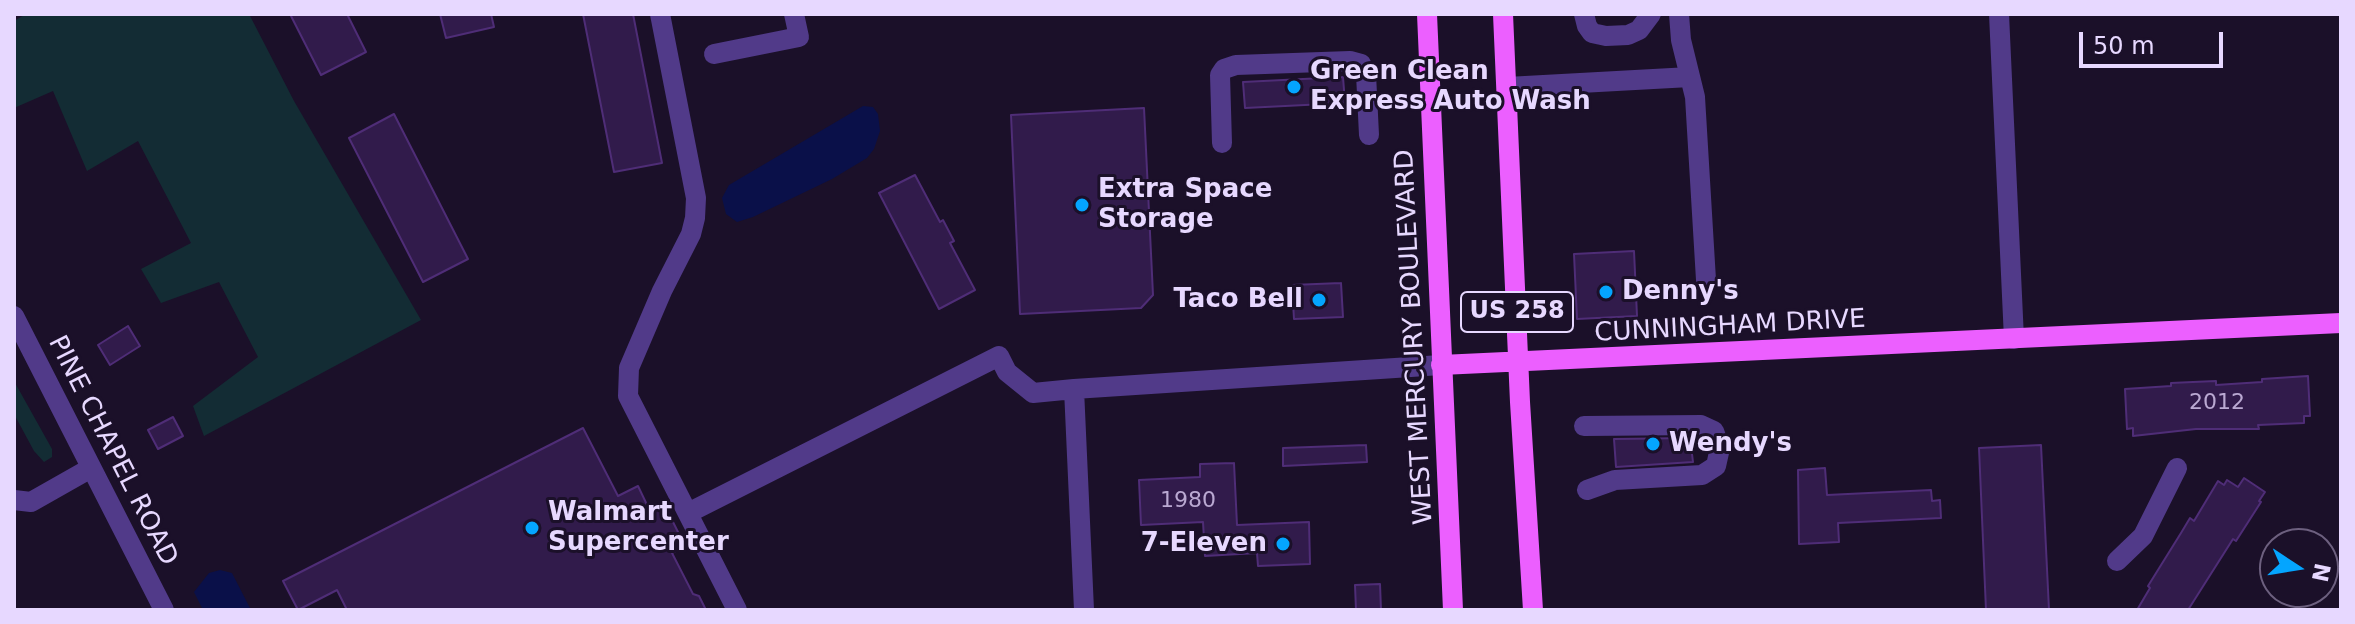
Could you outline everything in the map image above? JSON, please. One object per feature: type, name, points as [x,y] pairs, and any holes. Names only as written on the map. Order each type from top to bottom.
[{"type":"main road","name":"WEST MERCURY BOULEVARD","points":[[1427,14],[1453,610]]},
{"type":"main road","name":"US 258","points":[[1503,14],[1533,610]]},
{"type":"main road","name":"CUNNINGHAM DRIVE","points":[[1441,365],[2341,323]]},
{"type":"street","points":[[660,14],[696,198],[695,218],[691,234],[629,368],[628,396],[737,610]]},
{"type":"street","points":[[714,54],[799,37],[794,14]]},
{"type":"street","points":[[1584,14],[1592,33],[1606,36],[1628,35],[1639,30],[1651,14]]},
{"type":"street","points":[[1679,14],[1697,122],[1706,280]]},
{"type":"street","points":[[1999,14],[2014,339]]},
{"type":"street","points":[[1222,143],[1220,75],[1224,69],[1236,65],[1361,64],[1366,74],[1369,135]]},
{"type":"street","points":[[1507,87],[1690,77]]},
{"type":"street","name":"PINE CHAPEL ROAD","points":[[14,316],[164,610]]},
{"type":"street","name":"CUNNINGHAM DRIVE","points":[[688,513],[999,356],[1007,372],[1033,393],[1441,365]]},
{"type":"street","points":[[1074,389],[1084,610]]},
{"type":"street","points":[[1584,426],[1701,425],[1714,431],[1720,448],[1716,466],[1702,475],[1615,480],[1587,490]]},
{"type":"street","points":[[14,500],[31,502],[91,468]]},
{"type":"street","points":[[2117,561],[2143,536],[2177,468]]},
{"type":"shaded area","points":[[26,14],[249,14],[294,101],[421,320],[204,436],[193,406],[258,357],[219,282],[161,303],[141,269],[191,243],[138,141],[87,171],[53,91],[14,108],[14,21]]},
{"type":"shaded area","points":[[863,106],[873,107],[878,114],[880,131],[874,149],[867,158],[832,179],[753,217],[737,222],[726,214],[722,198],[729,185]]},
{"type":"shaded area","points":[[14,381],[52,449],[52,457],[44,462],[34,451],[14,414]]},
{"type":"shaded area","points":[[220,570],[232,573],[251,610],[203,610],[194,592],[209,573]]},
{"type":"building","points":[[290,14],[347,14],[366,52],[321,75]]},
{"type":"building","points":[[440,14],[491,14],[494,27],[446,38]]},
{"type":"building","points":[[583,14],[633,14],[662,163],[614,172]]},
{"type":"building","name":"Green Clean Express Auto Wash","points":[[1343,77],[1345,103],[1245,108],[1243,82]]},
{"type":"building","name":"Extra Space Storage","points":[[1144,108],[1153,295],[1141,308],[1020,314],[1011,115]]},
{"type":"building","points":[[394,114],[468,259],[423,282],[349,138]]},
{"type":"building","points":[[915,175],[954,241],[950,243],[975,290],[939,309],[879,193]]},
{"type":"building","name":"Denny's","points":[[1634,251],[1637,316],[1577,319],[1574,254]]},
{"type":"building","name":"Taco Bell","points":[[1341,283],[1343,317],[1294,319],[1292,285]]},
{"type":"building","points":[[128,326],[140,346],[110,365],[98,345]]},
{"type":"building","points":[[2308,376],[2310,416],[2304,416],[2304,423],[2258,425],[2259,429],[2196,429],[2133,436],[2133,428],[2127,429],[2125,389],[2171,386],[2171,383],[2216,381],[2216,385],[2262,382],[2262,379]]},
{"type":"building","points":[[173,417],[183,436],[158,449],[148,430]]},
{"type":"building","name":"Walmart Supercenter","points":[[583,428],[618,496],[638,486],[649,509],[663,502],[685,546],[672,553],[693,594],[699,596],[706,610],[347,610],[337,590],[298,610],[283,581]]},
{"type":"building","name":"Wendy's","points":[[1690,438],[1693,462],[1616,467],[1614,439]]},
{"type":"building","name":"7-Eleven","points":[[1366,445],[1367,462],[1283,466],[1283,448]]},
{"type":"building","points":[[2041,445],[2049,610],[1986,610],[1979,448]]},
{"type":"building","points":[[1234,463],[1237,525],[1309,522],[1310,564],[1258,566],[1257,553],[1205,556],[1203,522],[1141,525],[1139,480],[1200,477],[1200,464]]},
{"type":"building","points":[[1825,468],[1827,495],[1931,490],[1932,501],[1940,500],[1941,518],[1838,523],[1839,542],[1799,544],[1798,470]]},
{"type":"building","points":[[2244,478],[2265,492],[2261,502],[2236,541],[2233,539],[2188,610],[2137,610],[2150,588],[2148,586],[2190,518],[2194,521],[2218,481],[2224,485],[2227,480],[2238,487]]},
{"type":"building","points":[[1380,584],[1381,610],[1356,610],[1355,585]]},
{"type":"place","name":"Green Clean Express Auto Wash","points":[[1294,87]]},
{"type":"place","name":"Extra Space Storage","points":[[1082,205]]},
{"type":"place","name":"Denny's","points":[[1606,292]]},
{"type":"place","name":"Taco Bell","points":[[1319,300]]},
{"type":"place","name":"Wendy's","points":[[1653,444]]},
{"type":"place","name":"Walmart Supercenter","points":[[532,528]]},
{"type":"place","name":"7-Eleven","points":[[1283,544]]}]
